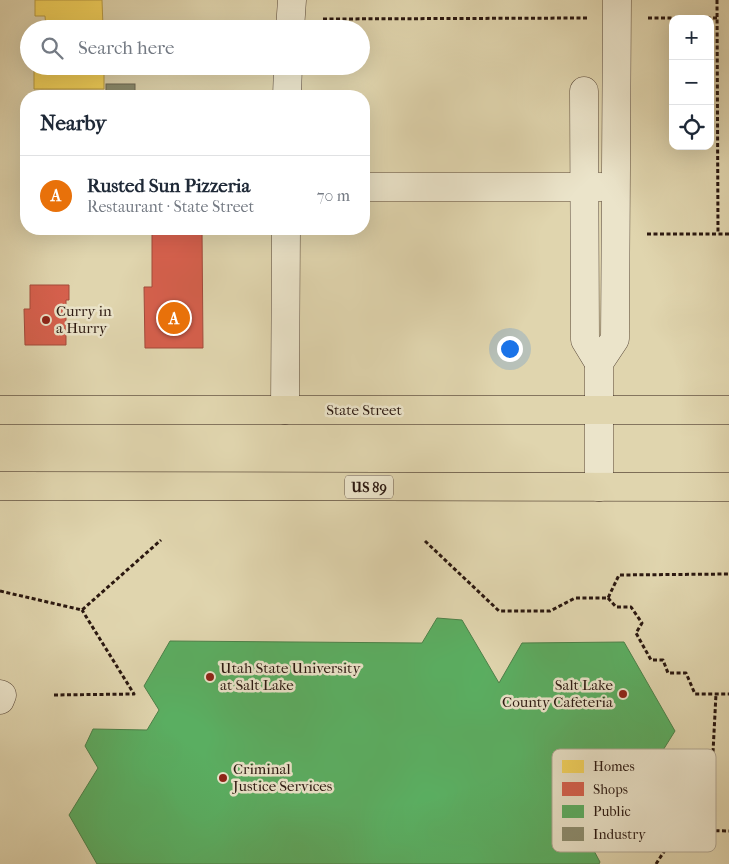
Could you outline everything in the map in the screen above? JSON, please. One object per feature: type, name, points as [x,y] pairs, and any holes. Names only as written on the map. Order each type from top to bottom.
[{"type":"main road","name":"State Street","points":[[0,410],[729,410]]},
{"type":"main road","name":"US 89","points":[[0,486],[729,487]]},
{"type":"lane","points":[[599,363],[615,339],[617,9]]},
{"type":"lane","points":[[287,90],[288,75]]},
{"type":"lane","points":[[584,91],[584,340],[599,363],[599,487]]},
{"type":"lane","points":[[370,186],[615,187]]},
{"type":"lane","points":[[285,410],[286,235]]},
{"type":"lane","points":[[0,694],[2,695],[0,700]]},
{"type":"path","points":[[718,0],[718,234]]},
{"type":"path","points":[[291,16],[617,9],[718,18]]},
{"type":"path","points":[[615,234],[729,234]]},
{"type":"path","points":[[82,610],[161,540]]},
{"type":"path","points":[[425,541],[499,610],[550,611],[575,598],[608,598],[616,607],[631,607],[642,623],[636,633],[651,660],[663,660],[668,673],[686,673],[695,694],[729,694]]},
{"type":"path","points":[[608,598],[619,574],[729,574]]},
{"type":"path","points":[[0,591],[82,610],[134,694],[54,695]]},
{"type":"path","points":[[713,749],[716,694]]},
{"type":"path","points":[[716,830],[729,831]]},
{"type":"path","points":[[656,864],[664,852]]},
{"type":"building: Homes","points":[[35,0],[102,0],[103,20],[45,20],[45,16],[35,16]]},
{"type":"building: Homes","points":[[34,75],[104,75],[104,89],[34,89]]},
{"type":"building: Shops","points":[[152,235],[202,235],[203,348],[145,348],[144,287],[152,287]]},
{"type":"building: Shops","points":[[30,285],[69,285],[69,300],[66,300],[66,345],[25,345],[24,309],[30,309]]},
{"type":"building: Public","points":[[437,618],[462,620],[499,683],[522,643],[624,642],[675,731],[664,749],[552,749],[552,852],[595,852],[600,862],[599,864],[97,864],[69,815],[98,768],[85,746],[93,729],[147,730],[159,710],[144,686],[170,641],[422,643]]},
{"type":"building: Industry","points":[[106,84],[135,84],[135,90],[106,90]]},
{"type":"place","name":"Rusted Sun Pizzeria","points":[[174,318]]},
{"type":"place","name":"Curry in a Hurry","points":[[46,320]]},
{"type":"place","name":"Utah State University at Salt Lake","points":[[210,677]]},
{"type":"place","name":"Salt Lake County Cafeteria","points":[[623,694]]},
{"type":"place","name":"Criminal Justice Services","points":[[223,778]]}]
